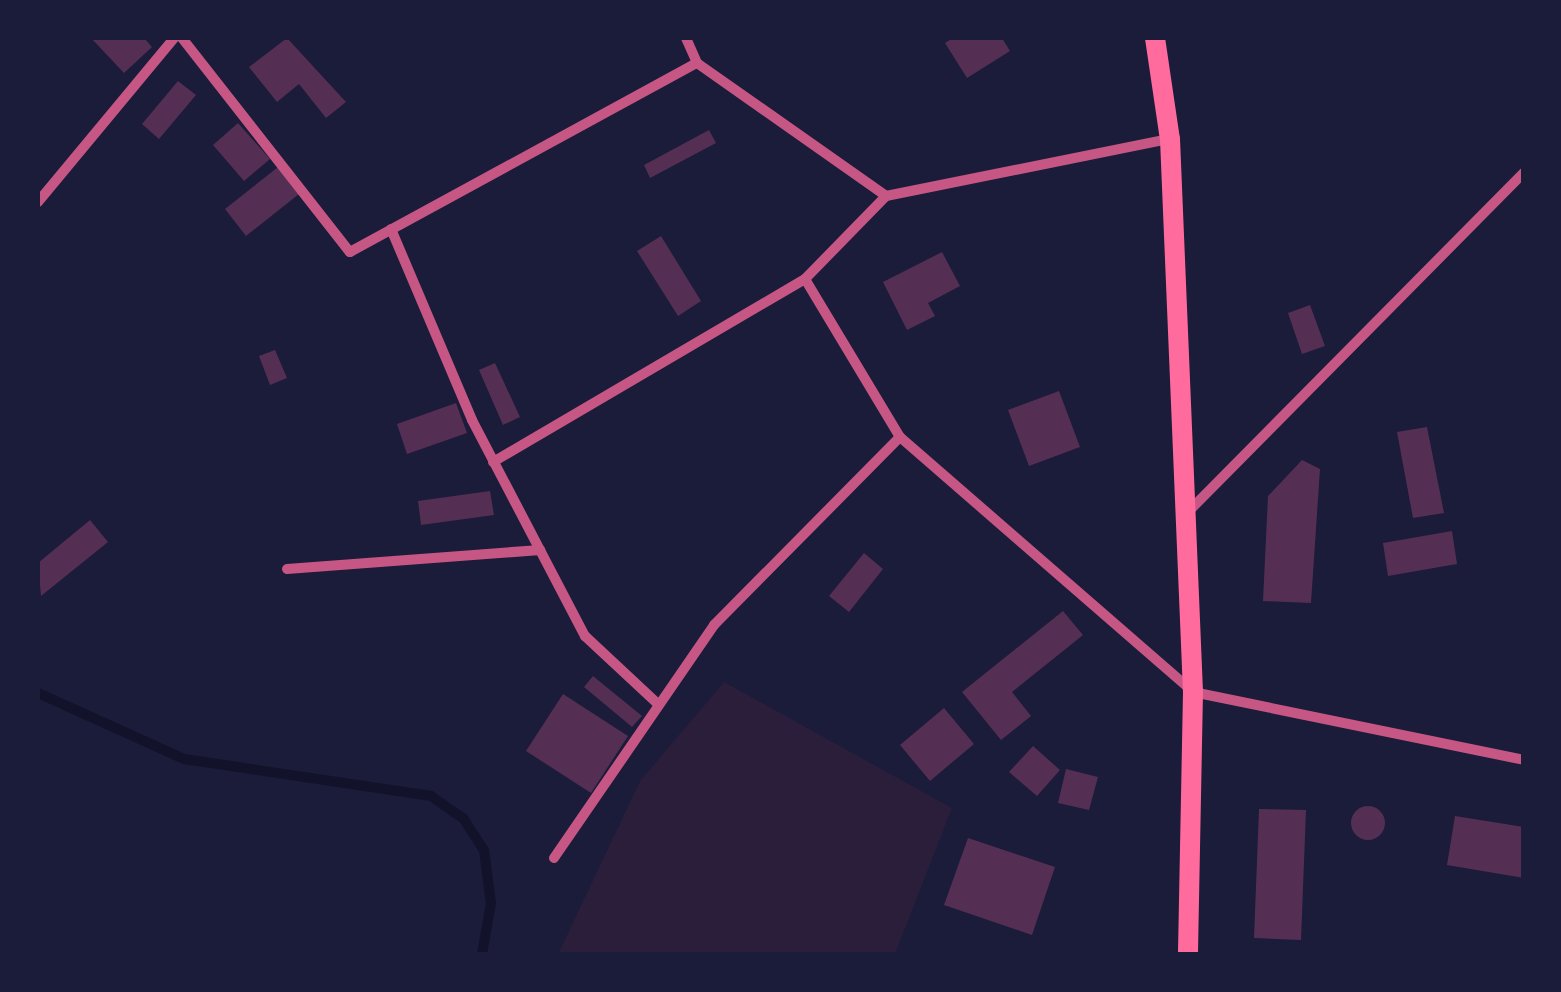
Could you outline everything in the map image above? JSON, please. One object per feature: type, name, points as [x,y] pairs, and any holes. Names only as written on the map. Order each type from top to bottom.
[{"type":"main road","points":[[1155,38],[1170,138],[1187,514],[1193,692],[1188,954]]},
{"type":"street","points":[[38,202],[174,38]]},
{"type":"street","points":[[182,38],[350,252],[697,63]]},
{"type":"street","points":[[686,38],[697,63],[886,196]]},
{"type":"street","points":[[493,462],[806,280],[886,196],[1170,138]]},
{"type":"street","points":[[1187,514],[1524,172]]},
{"type":"street","points":[[392,229],[493,462],[585,636],[659,706]]},
{"type":"street","points":[[806,280],[900,437],[1193,692],[1524,760]]},
{"type":"street","points":[[554,858],[714,625],[900,437]]},
{"type":"street","points":[[287,569],[540,550]]},
{"type":"shaded area","points":[[724,682],[952,808],[895,954],[558,954],[640,781]]},
{"type":"building","points":[[91,38],[144,38],[152,47],[124,73]]},
{"type":"building","points":[[287,38],[346,102],[326,118],[299,84],[277,102],[249,67]]},
{"type":"building","points":[[953,38],[1002,38],[1010,51],[967,78],[945,43]]},
{"type":"building","points":[[178,81],[196,95],[159,139],[142,124]]},
{"type":"building","points":[[238,123],[270,159],[244,181],[213,145]]},
{"type":"building","points":[[709,130],[716,143],[650,178],[644,165]]},
{"type":"building","points":[[278,167],[299,194],[246,236],[225,209]]},
{"type":"building","points":[[661,236],[701,301],[678,316],[637,251]]},
{"type":"building","points":[[942,252],[960,286],[928,303],[935,316],[907,330],[883,282]]},
{"type":"building","points":[[1310,305],[1325,346],[1302,354],[1288,313]]},
{"type":"building","points":[[275,350],[287,378],[270,385],[259,356]]},
{"type":"building","points":[[495,363],[520,417],[503,425],[479,370]]},
{"type":"building","points":[[1059,391],[1080,447],[1029,466],[1008,410]]},
{"type":"building","points":[[456,403],[467,433],[407,454],[397,424]]},
{"type":"building","points":[[1427,427],[1444,513],[1413,518],[1397,432]]},
{"type":"building","points":[[1302,460],[1320,469],[1311,603],[1263,601],[1268,496]]},
{"type":"building","points":[[490,491],[494,515],[421,525],[418,501]]},
{"type":"building","points":[[90,520],[108,542],[41,596],[38,563]]},
{"type":"building","points":[[1452,531],[1457,564],[1388,576],[1383,543]]},
{"type":"building","points":[[864,553],[883,569],[849,612],[829,596]]},
{"type":"building","points":[[1063,611],[1083,635],[1012,692],[1031,716],[1001,740],[962,692]]},
{"type":"building","points":[[593,676],[642,716],[632,727],[584,687]]},
{"type":"building","points":[[563,694],[628,736],[591,793],[526,751]]},
{"type":"building","points":[[944,708],[974,744],[930,781],[900,745]]},
{"type":"building","points":[[1033,746],[1060,770],[1037,796],[1009,772]]},
{"type":"building","points":[[1066,769],[1098,777],[1089,810],[1058,803]]},
{"type":"building","points":[[1368,806],[1380,811],[1385,823],[1380,835],[1368,840],[1356,835],[1351,823],[1356,811]]},
{"type":"building","points":[[1259,809],[1306,810],[1301,940],[1254,938]]},
{"type":"building","points":[[1455,816],[1524,827],[1524,878],[1447,865]]},
{"type":"building","points":[[968,838],[1055,867],[1032,935],[944,905]]},
{"type":"waterway","points":[[38,693],[184,759],[431,796],[463,818],[484,850],[491,903],[482,954]]}]
